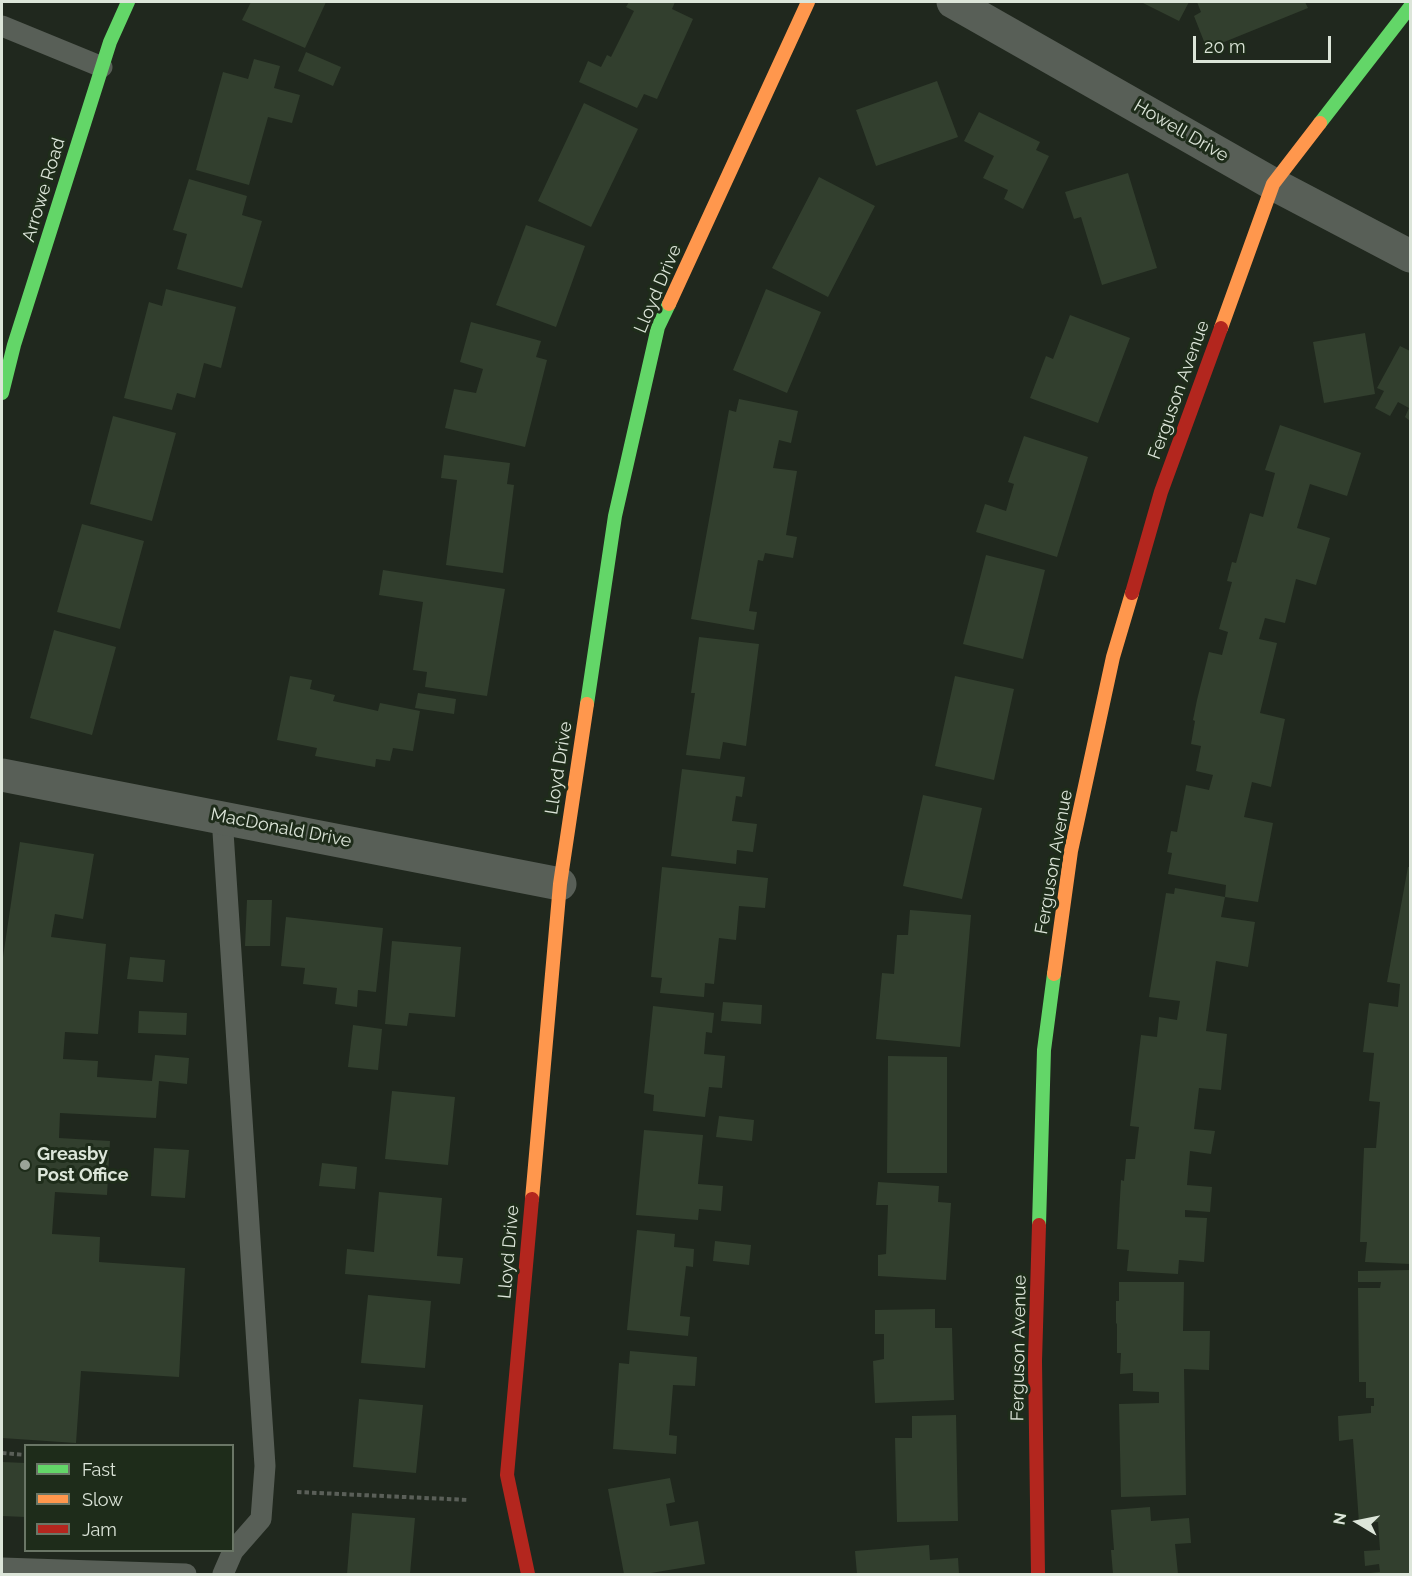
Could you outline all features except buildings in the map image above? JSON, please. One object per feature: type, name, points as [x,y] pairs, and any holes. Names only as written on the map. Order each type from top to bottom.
[{"type":"street","name":"Arrowe Road","points":[[2,393],[14,345],[110,42],[129,2]]},
{"type":"street","name":"Lloyd Drive","points":[[528,1575],[507,1475],[560,884],[615,516],[658,327],[808,2]]},
{"type":"street","name":"Howell Drive","points":[[953,2],[1273,184],[1410,256]]},
{"type":"street","name":"Ferguson Avenue","points":[[1038,1575],[1035,1361],[1044,1050],[1071,851],[1113,657],[1161,492],[1273,184],[1410,7]]},
{"type":"street","name":"MacDonald Drive","points":[[2,775],[560,884]]},
{"type":"lane","points":[[2,26],[102,67]]},
{"type":"lane","points":[[222,817],[265,1466],[261,1519],[234,1550]]},
{"type":"lane","points":[[223,1575],[233,1552]]},
{"type":"lane","points":[[2,1568],[186,1575]]},
{"type":"path","points":[[2,1453],[24,1455]]},
{"type":"path","points":[[263,1490],[513,1501]]},
{"type":"traffic: fast","points":[[2,393],[14,345],[110,42],[128,2]]},
{"type":"traffic: fast","points":[[1320,123],[1410,7]]},
{"type":"traffic: fast","points":[[587,704],[615,516],[658,327],[669,304]]},
{"type":"traffic: fast","points":[[1039,1225],[1044,1050],[1054,974]]},
{"type":"traffic: slow","points":[[669,304],[808,2]]},
{"type":"traffic: slow","points":[[1221,328],[1273,184],[1320,123]]},
{"type":"traffic: slow","points":[[1054,974],[1071,851],[1113,657],[1132,593]]},
{"type":"traffic: slow","points":[[532,1199],[560,884],[587,704]]},
{"type":"traffic: jam","points":[[1132,593],[1161,492],[1221,328]]},
{"type":"traffic: jam","points":[[528,1574],[507,1475],[532,1199]]},
{"type":"traffic: jam","points":[[1038,1574],[1035,1361],[1039,1225]]},
{"type":"place","name":"Greasby Post Office","points":[[25,1165]]}]
